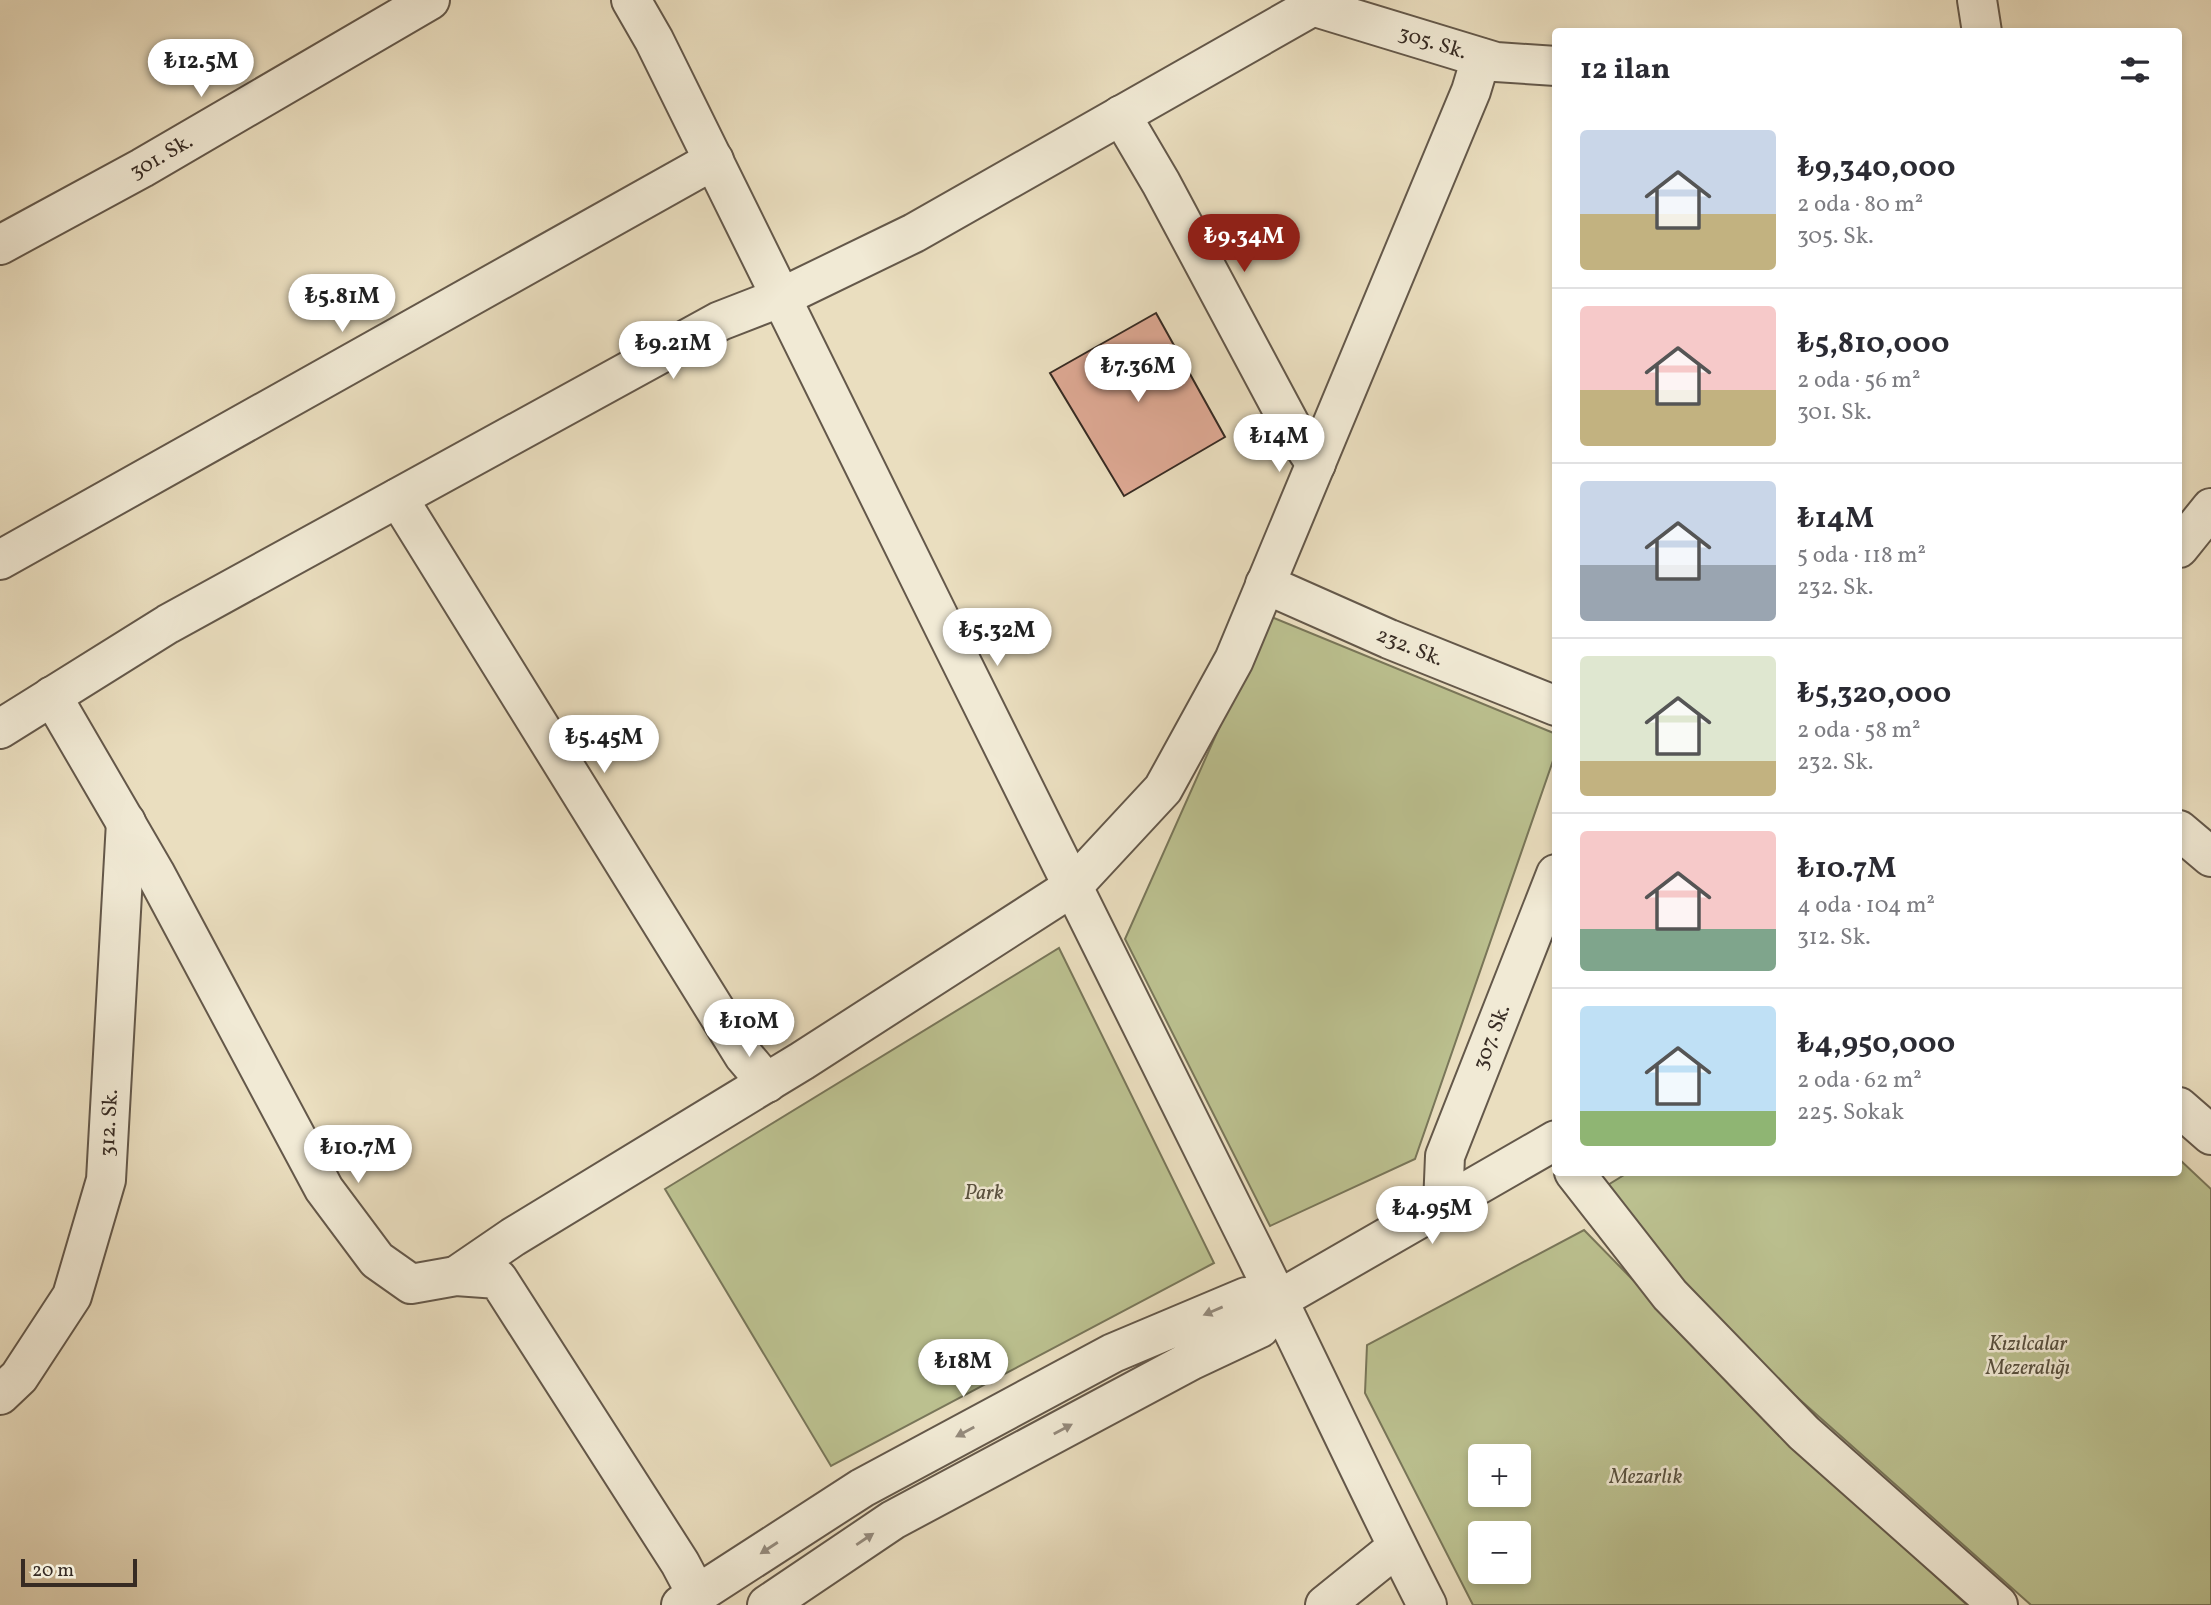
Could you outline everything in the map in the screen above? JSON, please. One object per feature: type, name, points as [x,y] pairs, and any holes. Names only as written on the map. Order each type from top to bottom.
[{"type":"street","name":"301. Sk.","points":[[0,245],[142,168],[430,0]]},
{"type":"street","points":[[631,0],[654,40],[782,297],[1427,1605]]},
{"type":"street","points":[[1977,0],[1981,28]]},
{"type":"street","points":[[0,729],[168,624],[720,321],[782,297],[914,233],[1318,3]]},
{"type":"street","name":"305. Sk.","points":[[1318,3],[1481,58],[1496,62],[1552,66]]},
{"type":"street","points":[[456,1276],[513,1237],[767,1083],[1072,887],[1164,789],[1234,660],[1471,91],[1481,58]]},
{"type":"street","points":[[1121,115],[1161,183],[1292,428],[1315,464]]},
{"type":"street","points":[[0,560],[714,160]]},
{"type":"street","points":[[398,498],[736,1044],[767,1083]]},
{"type":"street","points":[[2182,544],[2211,508]]},
{"type":"street","name":"232. Sk.","points":[[1265,584],[1389,639],[1552,704]]},
{"type":"street","points":[[52,696],[126,822],[324,1189],[377,1260],[411,1284],[456,1276],[498,1279],[680,1563],[689,1600],[862,1488],[1113,1353],[1247,1297],[1278,1300]]},
{"type":"street","name":"312. Sk.","points":[[0,1395],[19,1377],[72,1296],[106,1180],[126,822]]},
{"type":"street","points":[[2182,833],[2211,857]]},
{"type":"street","name":"307. Sk.","points":[[1443,1205],[1445,1156],[1552,884]]},
{"type":"street","points":[[2182,1110],[2211,1135]]},
{"type":"street","points":[[767,1605],[807,1590],[893,1520],[1192,1360],[1260,1328],[1278,1300],[1443,1205],[1552,1153]]},
{"type":"street","points":[[1580,1176],[1670,1295],[1804,1433],[1998,1605]]},
{"type":"street","points":[[1325,1605],[1397,1547]]},
{"type":"green space","points":[[1269,616],[1552,732],[1552,764],[1415,1159],[1270,1226],[1125,939]]},
{"type":"green space","name":"Park","points":[[1059,948],[1214,1263],[831,1466],[665,1189]]},
{"type":"green space","name":"Kızılcalar Mezeralığı","points":[[2182,1162],[2211,1189],[2211,1605],[2031,1605],[1718,1327],[1603,1188],[1622,1176],[2182,1176]]},
{"type":"green space","name":"Mezarlık","points":[[1584,1230],[1815,1466],[1967,1605],[1473,1605],[1365,1393],[1367,1345]]},
{"type":"building","points":[[1156,313],[1225,437],[1124,496],[1050,373]]}]
